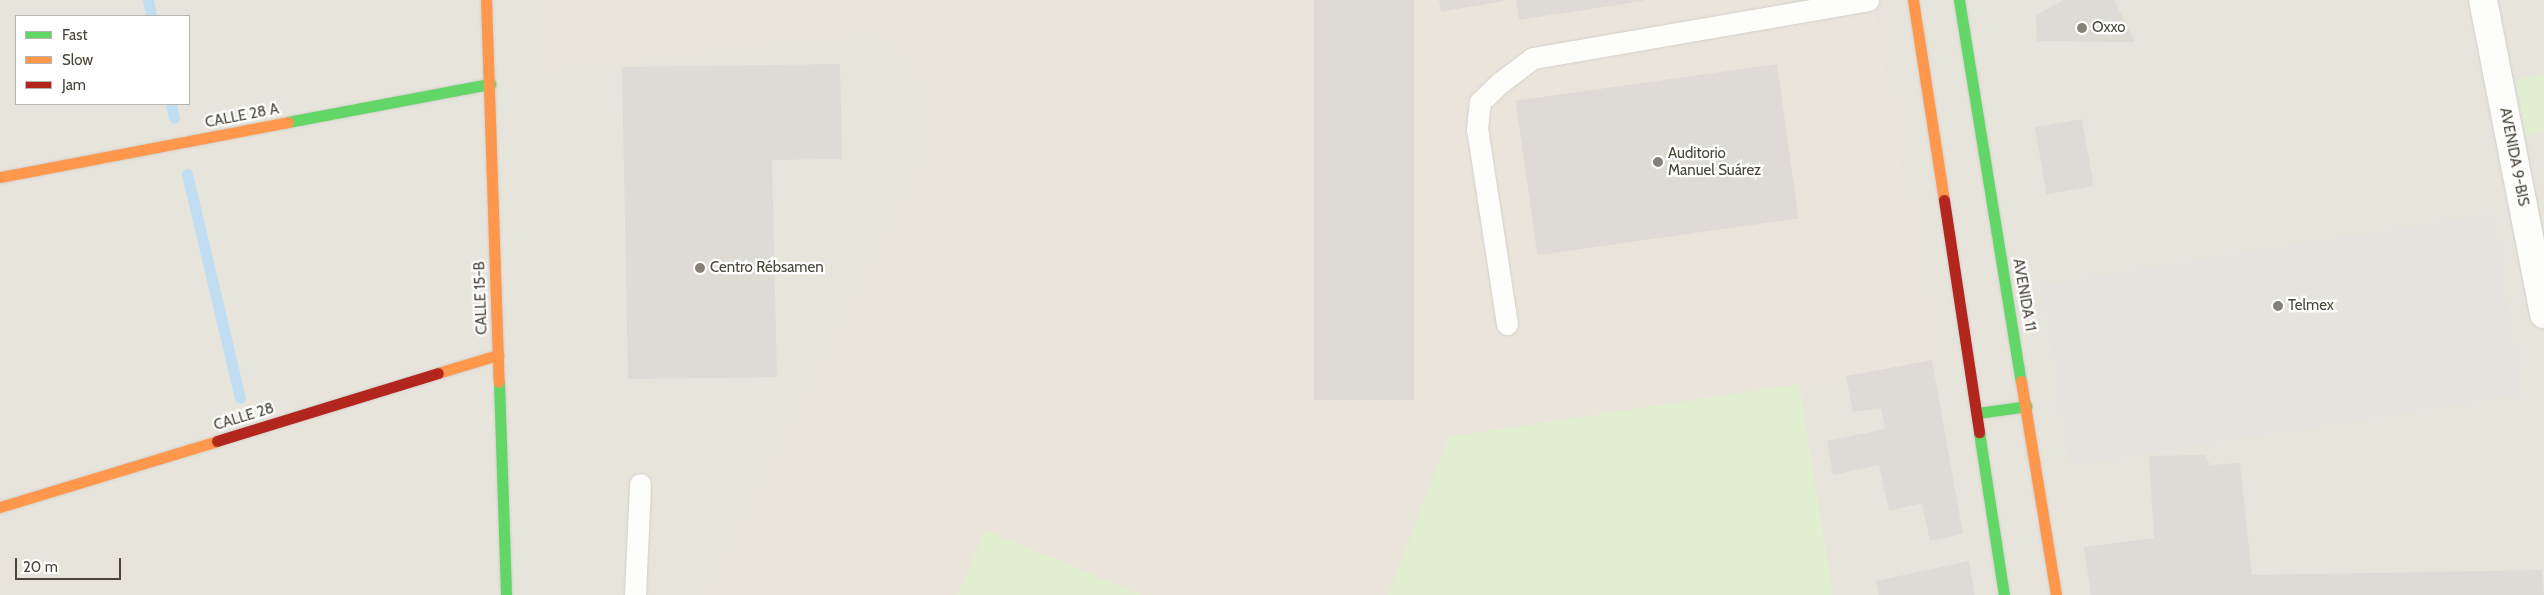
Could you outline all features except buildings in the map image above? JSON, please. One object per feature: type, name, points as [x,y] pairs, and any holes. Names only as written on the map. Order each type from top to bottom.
[{"type":"street","name":"CALLE 15-B","points":[[486,0],[506,595]]},
{"type":"street","points":[[1913,0],[1978,413],[2004,595]]},
{"type":"street","name":"AVENIDA 11","points":[[1959,0],[2027,406],[2056,595]]},
{"type":"street","name":"AVENIDA 9-BIS","points":[[2483,0],[2544,314]]},
{"type":"street","name":"CALLE 28 A","points":[[0,177],[490,84]]},
{"type":"street","name":"CALLE 28","points":[[0,507],[498,355]]},
{"type":"street","points":[[1978,413],[2027,406]]},
{"type":"lane","points":[[1507,324],[1476,129],[1480,102],[1501,82],[1533,58],[1868,0]]},
{"type":"lane","points":[[634,595],[640,484]]},
{"type":"shaded area","points":[[0,0],[2544,0],[2544,595],[0,595]]},
{"type":"shaded area","points":[[545,0],[1873,0],[1932,360],[1799,384],[1449,437],[1388,595],[715,595],[931,160],[930,83],[904,46],[870,29],[547,66]]},
{"type":"shaded area","name":"Telmex","points":[[2493,214],[2521,394],[2070,465],[2042,285]]},
{"type":"green space","points":[[2544,75],[2544,131],[2526,136],[2516,80]]},
{"type":"green space","points":[[1799,384],[1833,595],[1388,595],[1449,437]]},
{"type":"green space","points":[[985,530],[1142,595],[958,595]]},
{"type":"waterway","points":[[148,0],[151,15]]},
{"type":"waterway","points":[[171,105],[174,118]]},
{"type":"waterway","points":[[187,174],[240,398]]},
{"type":"traffic: fast","points":[[1959,0],[2021,381]]},
{"type":"traffic: fast","points":[[288,122],[490,84]]},
{"type":"traffic: fast","points":[[499,382],[506,595]]},
{"type":"traffic: fast","points":[[1978,413],[2027,406]]},
{"type":"traffic: fast","points":[[1979,432],[2004,595]]},
{"type":"traffic: slow","points":[[486,0],[499,382]]},
{"type":"traffic: slow","points":[[1913,0],[1944,200]]},
{"type":"traffic: slow","points":[[0,177],[288,122]]},
{"type":"traffic: slow","points":[[438,373],[498,355]]},
{"type":"traffic: slow","points":[[2021,381],[2056,595]]},
{"type":"traffic: slow","points":[[0,507],[217,441]]},
{"type":"traffic: jam","points":[[1944,200],[1979,432]]},
{"type":"traffic: jam","points":[[217,441],[438,373]]},
{"type":"place","name":"Oxxo","points":[[2082,28]]},
{"type":"place","name":"Auditorio Manuel Suárez","points":[[1658,162]]},
{"type":"place","name":"Centro Rébsamen","points":[[700,268]]},
{"type":"place","name":"Telmex","points":[[2278,306]]}]
